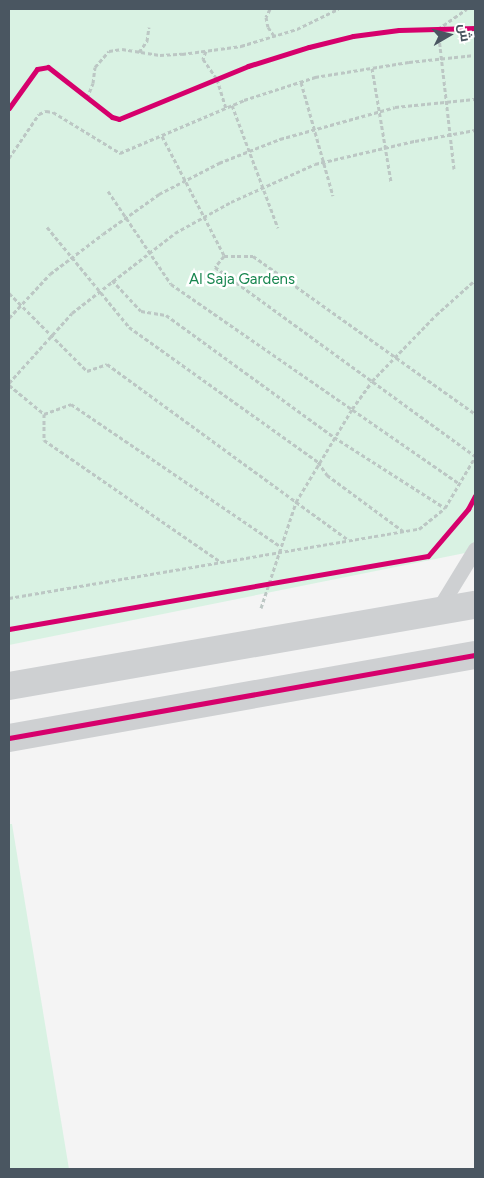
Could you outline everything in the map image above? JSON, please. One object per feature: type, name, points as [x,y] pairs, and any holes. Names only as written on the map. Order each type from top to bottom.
[{"type":"street","points":[[9,686],[475,605]]},
{"type":"street","points":[[9,738],[475,655]]},
{"type":"lane","points":[[436,613],[475,549]]},
{"type":"path","points":[[270,9],[266,17],[268,27],[274,37]]},
{"type":"path","points":[[87,98],[93,83],[95,67],[109,51],[122,49],[174,54],[241,46],[274,37],[338,9]]},
{"type":"path","points":[[438,29],[467,9]]},
{"type":"path","points":[[139,52],[147,41],[150,27]]},
{"type":"path","points":[[428,29],[447,29]]},
{"type":"path","points":[[438,29],[454,169]]},
{"type":"path","points":[[206,51],[204,60],[226,108]]},
{"type":"path","points":[[9,158],[39,114],[46,111],[53,112],[120,153],[232,105],[315,77],[441,58],[475,55]]},
{"type":"path","points":[[372,68],[391,180]]},
{"type":"path","points":[[215,81],[225,76]]},
{"type":"path","points":[[301,82],[333,196]]},
{"type":"path","points":[[81,93],[93,103]]},
{"type":"path","points":[[9,318],[50,274],[71,258],[159,194],[219,163],[314,129],[395,107],[475,99]]},
{"type":"path","points":[[232,105],[278,228]]},
{"type":"path","points":[[222,562],[44,440],[44,414],[9,384],[72,313],[112,280],[175,233],[204,217],[263,188],[324,162],[385,147],[475,130]]},
{"type":"path","points":[[162,136],[224,256]]},
{"type":"path","points":[[108,191],[171,284],[460,484]]},
{"type":"path","points":[[47,227],[128,327],[318,462],[327,475],[403,531]]},
{"type":"path","points":[[224,256],[253,256],[475,414]]},
{"type":"path","points":[[9,598],[419,529],[445,508],[475,457],[215,267],[224,256]]},
{"type":"path","points":[[112,280],[141,310],[166,315],[334,437],[445,508]]},
{"type":"path","points":[[250,644],[267,585],[296,502],[318,462],[372,381],[436,315],[475,280]]},
{"type":"path","points":[[9,292],[86,371],[107,364],[348,540]]},
{"type":"path","points":[[44,414],[71,404],[280,546]]},
{"type":"path","points":[[258,586],[277,583]]},
{"type":"green space","name":"Al Saja Gardens","points":[[9,9],[475,9],[475,551],[9,645]]},
{"type":"green space","points":[[9,824],[12,824],[69,1169],[9,1169]]},
{"type":"cycle path","points":[[9,108],[37,69],[48,67],[112,117],[119,119],[248,66],[309,47],[353,36],[399,30],[475,28]]},
{"type":"cycle path","points":[[9,629],[428,556],[468,509],[475,496]]},
{"type":"cycle path","points":[[9,738],[475,655]]}]
